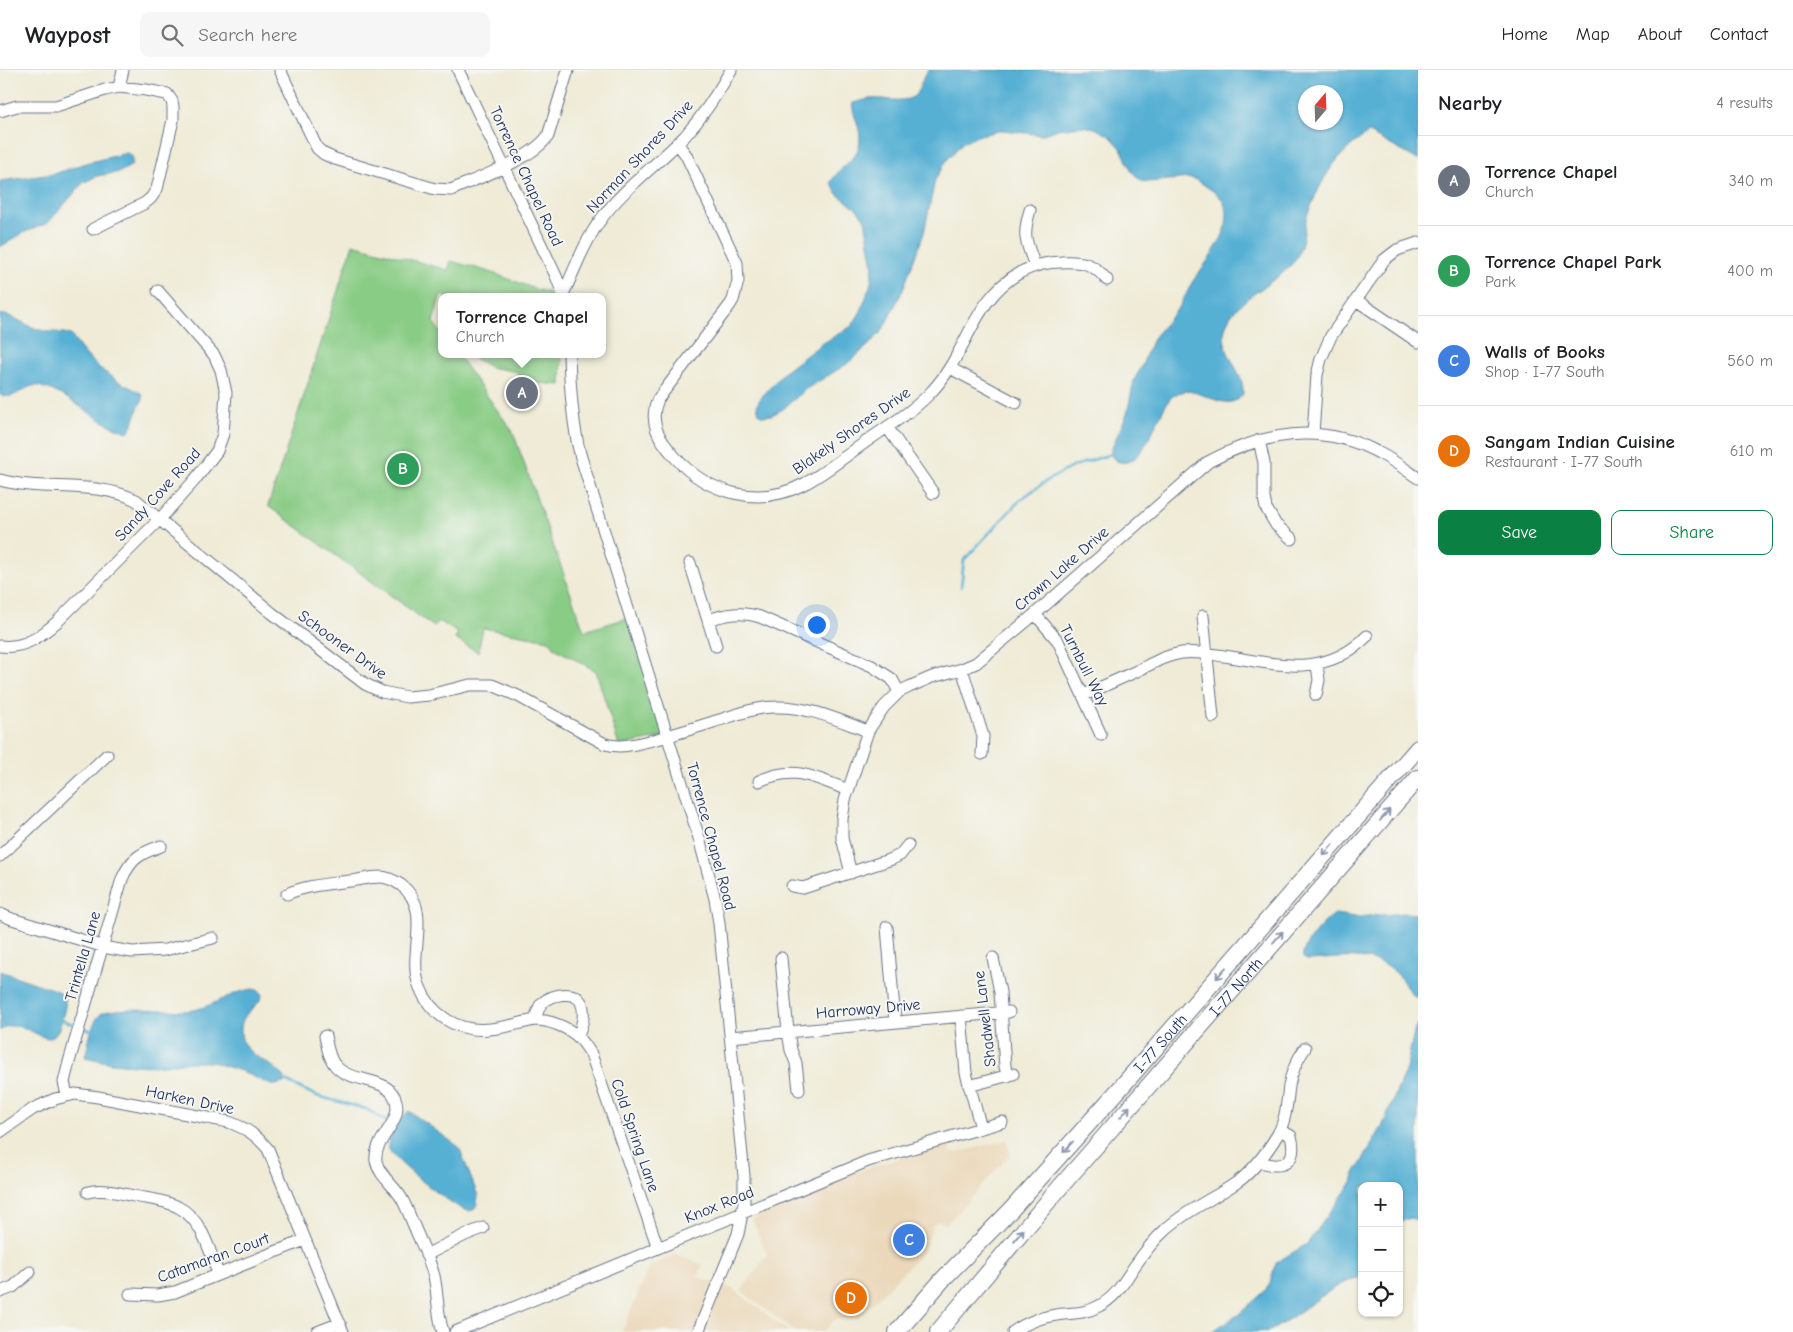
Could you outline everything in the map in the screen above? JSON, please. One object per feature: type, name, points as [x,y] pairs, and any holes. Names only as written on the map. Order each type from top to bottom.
[{"type":"highway","name":"I-77 South","points":[[897,1332],[944,1278],[1011,1210],[1116,1094],[1418,748]]},
{"type":"highway","name":"I-77 North","points":[[938,1332],[1067,1179],[1418,778]]},
{"type":"highway","points":[[910,1332],[1011,1210]]},
{"type":"highway","points":[[933,1332],[963,1301]]},
{"type":"street","points":[[120,88],[122,70]]},
{"type":"street","points":[[280,70],[314,143],[328,157],[441,190],[451,190],[535,150],[548,136],[568,70]]},
{"type":"street","name":"Torrence Chapel Road","points":[[458,70],[563,293]]},
{"type":"street","name":"Norman Shores Drive","points":[[565,293],[589,238],[599,222],[619,199],[677,144],[698,121],[731,70]]},
{"type":"street","points":[[0,111],[17,106],[56,106],[105,90],[120,88],[167,94],[172,101],[173,107],[170,138],[157,189],[151,198],[136,208],[93,230]]},
{"type":"street","name":"Blakely Shores Drive","points":[[677,144],[686,155],[732,250],[739,274],[736,290],[730,305],[658,399],[654,414],[655,425],[665,446],[687,470],[706,483],[738,494],[762,496],[803,484],[916,407],[931,393],[950,368],[990,296],[1013,277],[1035,266],[1056,262],[1085,263],[1096,267],[1107,280]]},
{"type":"street","points":[[1030,210],[1024,235],[1035,266]]},
{"type":"street","points":[[1313,434],[1317,375],[1321,359],[1331,336],[1384,260],[1397,250],[1418,243]]},
{"type":"street","name":"Sandy Cove Road","points":[[0,646],[21,646],[44,634],[160,519],[194,481],[217,451],[224,428],[226,393],[221,370],[214,356],[158,291]]},
{"type":"street","points":[[1356,300],[1418,342]]},
{"type":"street","name":"Torrence Chapel Road","points":[[569,358],[570,398],[577,443],[668,736],[715,898],[744,1176],[744,1198],[736,1242],[698,1332]]},
{"type":"street","points":[[950,368],[1016,403]]},
{"type":"street","points":[[887,427],[933,493]]},
{"type":"street","name":"Crown Lake Drive","points":[[851,873],[843,846],[841,828],[845,800],[868,731],[884,708],[899,692],[923,680],[976,663],[1035,614],[1208,462],[1227,451],[1258,440],[1282,435],[1313,434],[1341,439],[1367,447],[1380,453],[1418,478]]},
{"type":"street","points":[[1258,440],[1264,463],[1264,498],[1266,508],[1276,526],[1292,539]]},
{"type":"street","name":"Schooner Drive","points":[[0,480],[19,484],[118,493],[136,500],[295,630],[365,684],[382,692],[407,697],[429,695],[470,685],[492,685],[518,696],[604,744],[624,746],[668,736],[743,712],[774,707],[803,709],[823,714],[868,731]]},
{"type":"street","points":[[690,563],[716,646]]},
{"type":"street","points":[[708,620],[738,613],[760,617],[872,666],[892,679],[899,692]]},
{"type":"street","name":"Turnbull Way","points":[[1035,614],[1058,641],[1101,735]]},
{"type":"street","points":[[1203,616],[1213,717]]},
{"type":"street","points":[[1084,695],[1172,655],[1193,652],[1289,665],[1317,664],[1330,661],[1342,655],[1367,636]]},
{"type":"street","points":[[1316,695],[1319,680],[1317,664]]},
{"type":"street","points":[[962,669],[983,736],[982,754]]},
{"type":"street","points":[[0,856],[107,755]]},
{"type":"street","points":[[759,781],[776,774],[795,772],[812,776],[849,790]]},
{"type":"street","points":[[792,886],[803,888],[892,860],[908,845]]},
{"type":"street","name":"Trintella Lane","points":[[67,1095],[64,1082],[69,1062],[124,872],[141,853],[161,846]]},
{"type":"street","name":"Cold Spring Lane","points":[[287,894],[303,888],[367,878],[381,877],[391,879],[414,898],[418,908],[416,961],[419,985],[427,1000],[440,1015],[456,1025],[479,1030],[499,1029],[535,1020],[548,1022],[578,1036],[591,1054],[658,1248]]},
{"type":"street","points":[[0,914],[124,951],[153,952],[213,938]]},
{"type":"street","points":[[888,927],[895,1022]]},
{"type":"street","points":[[781,958],[788,1032],[796,1063],[799,1090]]},
{"type":"street","name":"Shadwell Lane","points":[[970,1086],[1011,1074],[1006,1067],[1005,1012],[993,958]]},
{"type":"street","points":[[535,1020],[541,1004],[550,998],[564,994],[575,997],[581,1002],[583,1014],[582,1026],[578,1036]]},
{"type":"street","name":"Harroway Drive","points":[[730,1037],[1005,1012]]},
{"type":"street","points":[[961,1016],[964,1059],[980,1128]]},
{"type":"street","points":[[325,1036],[329,1053],[338,1068],[351,1075],[382,1085],[395,1097],[396,1116],[378,1147],[376,1155],[377,1164],[380,1171],[401,1197],[426,1255],[433,1275],[443,1332]]},
{"type":"street","points":[[1013,1332],[1028,1323],[1045,1317],[1083,1313],[1100,1306],[1114,1296],[1123,1286],[1144,1253],[1165,1230],[1189,1211],[1237,1183],[1259,1161],[1280,1130],[1293,1070],[1305,1048]]},
{"type":"street","name":"Harken Drive","points":[[0,1132],[33,1109],[67,1095],[98,1097],[229,1122],[245,1128],[257,1136],[268,1149],[341,1328]]},
{"type":"street","name":"Knox Road","points":[[455,1332],[868,1160],[1002,1122]]},
{"type":"street","points":[[1259,1161],[1272,1165],[1288,1162],[1292,1158],[1294,1153],[1291,1136],[1280,1130]]},
{"type":"street","points":[[88,1192],[102,1190],[160,1201],[186,1212],[200,1228],[218,1274]]},
{"type":"street","points":[[426,1255],[483,1228]]},
{"type":"street","name":"Catamaran Court","points":[[130,1294],[165,1294],[305,1240]]},
{"type":"street","points":[[0,1292],[13,1287],[30,1272]]},
{"type":"street","points":[[317,1332],[341,1328]]},
{"type":"shaded area","points":[[1007,1140],[1010,1155],[946,1225],[940,1221],[933,1224],[924,1251],[858,1318],[834,1320],[824,1332],[795,1332],[741,1291],[767,1255],[752,1219],[855,1172],[948,1143],[951,1154]]},
{"type":"shaded area","points":[[674,1254],[703,1265],[698,1277],[735,1290],[789,1332],[622,1332],[649,1267]]},
{"type":"green space","points":[[353,244],[448,270],[451,261],[490,272],[549,293],[438,293],[438,304],[433,322],[438,329],[438,358],[460,358],[513,432],[584,631],[631,617],[667,736],[619,746],[596,671],[556,649],[549,640],[483,628],[478,652],[455,639],[458,633],[439,621],[434,627],[268,506]]},
{"type":"green space","points":[[474,358],[562,358],[561,385],[518,381],[518,372],[490,367]]},
{"type":"water","points":[[929,70],[1418,70],[1418,160],[1369,133],[1350,146],[1330,170],[1314,199],[1307,217],[1301,246],[1295,260],[1279,276],[1238,307],[1226,325],[1225,344],[1240,377],[1243,394],[1236,401],[1228,402],[1191,392],[1182,392],[1173,396],[1161,413],[1143,449],[1135,458],[1127,462],[1115,460],[1111,449],[1127,414],[1134,380],[1154,337],[1180,306],[1193,281],[1222,237],[1226,227],[1227,211],[1223,201],[1217,194],[1197,180],[1190,178],[1141,181],[1132,172],[1121,148],[1111,137],[1095,128],[1081,126],[1058,129],[1041,135],[1003,130],[980,135],[962,143],[946,161],[935,180],[924,233],[902,292],[882,331],[847,364],[806,389],[783,409],[772,415],[763,416],[759,414],[757,405],[760,399],[784,372],[820,345],[852,326],[861,311],[871,283],[873,266],[865,220],[857,209],[837,194],[831,182],[837,173],[856,154],[860,142],[853,103],[869,99],[908,99],[916,95]]},
{"type":"water","points":[[127,153],[132,156],[132,165],[120,172],[97,176],[83,183],[48,223],[25,232],[0,247],[0,181],[54,174],[86,163]]},
{"type":"water","points":[[0,314],[40,330],[71,335],[97,366],[118,381],[142,394],[143,399],[128,432],[105,423],[62,395],[39,386],[29,387],[11,396],[0,395]]},
{"type":"water","points":[[1405,913],[1418,914],[1418,999],[1395,972],[1386,965],[1376,961],[1354,958],[1308,960],[1303,958],[1305,947],[1309,941],[1325,922],[1335,914],[1355,917]]},
{"type":"water","points":[[0,971],[62,994],[65,999],[65,1007],[56,1034],[50,1038],[18,1027],[7,1026],[0,1031]]},
{"type":"water","points":[[253,989],[260,991],[262,996],[242,1022],[241,1032],[243,1041],[253,1054],[276,1069],[286,1082],[271,1085],[241,1071],[212,1062],[189,1062],[156,1066],[111,1063],[85,1057],[95,1022],[101,1014],[127,1009],[191,1010]]},
{"type":"water","points":[[1418,1023],[1418,1220],[1410,1218],[1403,1221],[1403,1182],[1358,1182],[1358,1278],[1343,1283],[1269,1331],[1211,1332],[1238,1315],[1264,1292],[1270,1284],[1277,1262],[1307,1244],[1352,1182],[1354,1175],[1382,1127],[1406,1069],[1415,1028]]},
{"type":"water","points":[[409,1111],[459,1147],[478,1196],[477,1205],[473,1210],[469,1211],[458,1207],[423,1182],[391,1153],[388,1143],[392,1133]]},
{"type":"waterway","points":[[961,587],[964,560],[1021,499],[1048,480],[1074,466],[1111,454]]},
{"type":"waterway","points":[[60,1019],[76,1025]]},
{"type":"waterway","points":[[83,1028],[95,1031]]},
{"type":"waterway","points":[[283,1080],[317,1096],[366,1109],[389,1123]]},
{"type":"place","name":"Torrence Chapel","points":[[522,393]]},
{"type":"place","name":"Torrence Chapel Park","points":[[403,469]]},
{"type":"place","name":"Walls of Books","points":[[909,1240]]},
{"type":"place","name":"Sangam Indian Cuisine","points":[[851,1298]]}]
